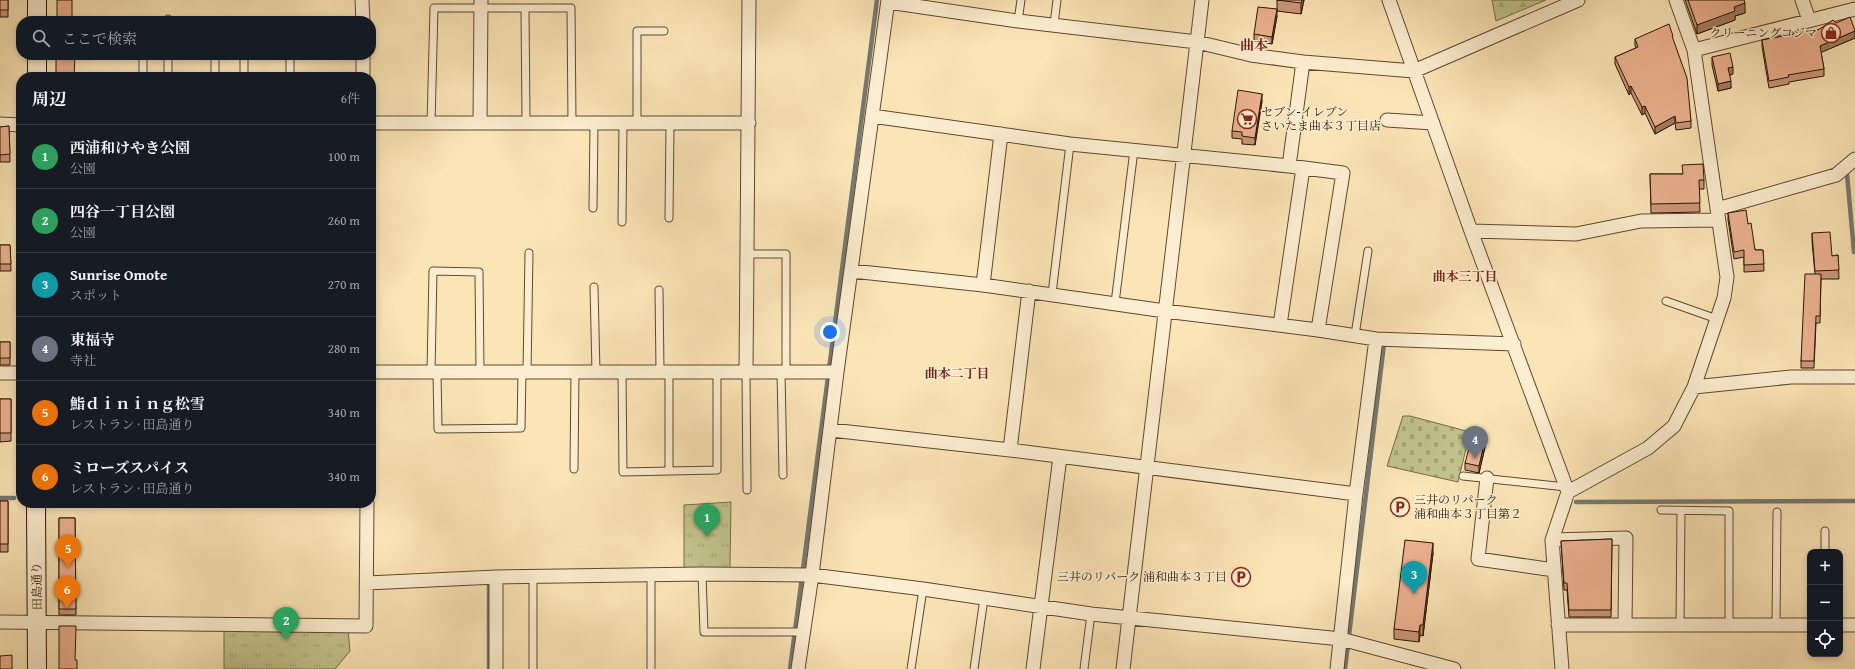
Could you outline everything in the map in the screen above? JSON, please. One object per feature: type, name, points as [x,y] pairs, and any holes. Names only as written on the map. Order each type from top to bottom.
[{"type":"street","points":[[37,0],[37,16]]},
{"type":"street","points":[[362,0],[363,16]]},
{"type":"street","points":[[746,372],[749,0]]},
{"type":"street","points":[[1123,669],[1202,0]]},
{"type":"street","points":[[1389,0],[1470,232],[1514,344],[1567,489],[1552,540],[1562,669]]},
{"type":"street","points":[[798,669],[812,575],[837,372],[888,1],[1018,21],[1054,24],[1197,42],[1251,55],[1303,62],[1414,71],[1578,0]]},
{"type":"street","points":[[1567,489],[1648,448],[1674,426],[1694,387],[1724,298],[1727,277],[1694,50],[1676,0]]},
{"type":"street","points":[[1802,0],[1809,20]]},
{"type":"street","points":[[480,123],[481,4]]},
{"type":"street","points":[[1694,50],[1855,8]]},
{"type":"street","points":[[37,60],[37,72]]},
{"type":"street","points":[[363,60],[363,72]]},
{"type":"street","points":[[1289,166],[1303,62]]},
{"type":"street","points":[[872,116],[1070,144],[1289,166],[1342,174],[1318,330]]},
{"type":"street","points":[[1387,120],[1433,123]]},
{"type":"street","points":[[376,123],[749,123]]},
{"type":"street","points":[[0,124],[16,124]]},
{"type":"street","points":[[983,285],[1001,134]]},
{"type":"street","points":[[1470,232],[1576,234],[1641,221],[1717,214],[1836,174],[1855,159]]},
{"type":"street","points":[[1280,325],[1303,168]]},
{"type":"street","points":[[852,271],[983,285],[1115,302],[1165,311],[1318,330],[1376,339],[1514,344]]},
{"type":"street","points":[[1010,450],[1028,291]]},
{"type":"street","points":[[1337,669],[1356,494],[1376,339]]},
{"type":"street","points":[[376,372],[837,372]]},
{"type":"street","points":[[0,373],[16,373]]},
{"type":"street","points":[[1694,387],[1791,377],[1855,377]]},
{"type":"street","points":[[831,430],[1060,456],[1356,494]]},
{"type":"street","points":[[1033,669],[1060,456]]},
{"type":"street","points":[[1488,478],[1478,559],[1554,570]]},
{"type":"street","name":"田島通り","points":[[36,508],[38,623],[37,669]]},
{"type":"street","points":[[0,622],[366,626],[367,508]]},
{"type":"street","points":[[1552,540],[1626,538],[1625,625]]},
{"type":"street","points":[[367,583],[533,576],[651,574],[812,575],[923,589],[1091,614],[1341,639],[1454,669]]},
{"type":"street","points":[[496,577],[496,669]]},
{"type":"street","points":[[1558,626],[1807,625]]},
{"type":"street","points":[[1843,625],[1855,625]]},
{"type":"lane","points":[[1018,21],[1021,0]]},
{"type":"lane","points":[[1054,24],[1057,0]]},
{"type":"lane","points":[[431,123],[434,8],[481,4],[525,8],[571,8],[572,123]]},
{"type":"lane","points":[[525,8],[526,123]]},
{"type":"lane","points":[[637,123],[637,31],[664,31]]},
{"type":"lane","points":[[143,60],[143,72]]},
{"type":"lane","points":[[168,60],[168,72]]},
{"type":"lane","points":[[215,60],[215,72]]},
{"type":"lane","points":[[244,60],[244,72]]},
{"type":"lane","points":[[290,60],[290,72]]},
{"type":"lane","points":[[593,208],[594,123]]},
{"type":"lane","points":[[622,222],[623,123]]},
{"type":"lane","points":[[669,218],[670,123]]},
{"type":"lane","points":[[1052,294],[1070,144]]},
{"type":"lane","points":[[1115,302],[1134,150]]},
{"type":"lane","points":[[1355,335],[1368,250]]},
{"type":"lane","points":[[480,372],[479,272],[433,271],[434,372],[438,429],[521,428],[525,372],[529,252]]},
{"type":"lane","points":[[747,254],[786,254],[783,475]]},
{"type":"lane","points":[[594,287],[596,372]]},
{"type":"lane","points":[[659,290],[669,471]]},
{"type":"lane","points":[[1666,301],[1717,319]]},
{"type":"lane","points":[[622,372],[623,472],[717,470],[717,371]]},
{"type":"lane","points":[[574,469],[575,372]]},
{"type":"lane","points":[[746,372],[747,490]]},
{"type":"lane","points":[[1463,476],[1567,489]]},
{"type":"lane","points":[[1661,510],[1729,511],[1729,625]]},
{"type":"lane","points":[[1680,625],[1681,511]]},
{"type":"lane","points":[[1776,512],[1776,625]]},
{"type":"lane","points":[[1825,531],[1825,549]]},
{"type":"lane","points":[[651,574],[651,667]]},
{"type":"lane","points":[[702,574],[704,632],[803,632]]},
{"type":"lane","points":[[532,669],[533,576]]},
{"type":"lane","points":[[911,669],[923,589]]},
{"type":"lane","points":[[974,669],[984,598]]},
{"type":"lane","points":[[1084,669],[1091,614]]},
{"type":"green space","points":[[1492,0],[1546,0],[1496,21]]},
{"type":"green space","points":[[1403,416],[1410,416],[1470,432],[1458,482],[1387,466]]},
{"type":"green space","points":[[731,502],[730,568],[684,569],[684,505]]},
{"type":"green space","points":[[348,629],[350,651],[335,669],[224,669],[224,630]]},
{"type":"building","points":[[0,0],[8,0],[8,10],[0,10]]},
{"type":"building","points":[[57,0],[72,0],[72,16],[57,16]]},
{"type":"building","points":[[1277,0],[1302,0],[1301,3]]},
{"type":"building","points":[[1688,0],[1744,0],[1745,3],[1734,7],[1735,11],[1697,25]]},
{"type":"building","points":[[1258,7],[1277,9],[1272,37],[1254,34]]},
{"type":"building","points":[[1850,17],[1855,31],[1820,46],[1824,69],[1788,75],[1789,77],[1769,81],[1762,40],[1794,34],[1794,32],[1818,30],[1833,20],[1836,23]]},
{"type":"building","points":[[1669,24],[1687,78],[1691,121],[1676,123],[1675,116],[1655,127],[1645,106],[1642,107],[1631,86],[1629,87],[1615,57],[1638,47],[1635,39]]},
{"type":"building","points":[[1730,53],[1733,67],[1728,68],[1731,81],[1718,84],[1712,57]]},
{"type":"building","points":[[56,60],[75,60],[74,72],[56,72]]},
{"type":"building","name":"セブン-イレブン さいたま曲本３丁目店","points":[[1238,90],[1262,94],[1255,138],[1242,136],[1242,132],[1232,131]]},
{"type":"building","points":[[9,126],[10,154],[0,155],[0,127]]},
{"type":"building","points":[[1703,164],[1704,180],[1699,180],[1700,203],[1651,204],[1650,174],[1683,174],[1682,165]]},
{"type":"building","points":[[1746,210],[1748,224],[1751,223],[1755,250],[1763,250],[1764,264],[1744,265],[1744,250],[1734,252],[1728,213]]},
{"type":"building","points":[[1830,232],[1832,256],[1838,255],[1839,270],[1815,271],[1812,233]]},
{"type":"building","points":[[0,245],[10,245],[11,264],[0,264]]},
{"type":"building","points":[[1805,274],[1821,274],[1820,316],[1816,316],[1814,361],[1801,361]]},
{"type":"building","points":[[0,342],[10,342],[10,358],[0,358]]},
{"type":"building","points":[[0,399],[11,399],[11,433],[0,433]]},
{"type":"building","points":[[1472,437],[1485,440],[1479,466],[1465,463]]},
{"type":"building","points":[[0,501],[8,501],[8,544],[0,544]]},
{"type":"building","points":[[59,518],[75,518],[76,609],[59,609]]},
{"type":"building","points":[[1612,539],[1611,610],[1569,610],[1567,583],[1564,583],[1561,541]]},
{"type":"building","points":[[1405,540],[1433,543],[1423,625],[1420,625],[1419,632],[1394,629]]},
{"type":"building","points":[[59,626],[76,626],[75,660],[77,660],[77,669],[59,669]]},
{"type":"building","points":[[12,655],[12,669],[0,669],[0,656]]},
{"type":"waterway","points":[[790,669],[877,0]]},
{"type":"waterway","points":[[1847,174],[1855,252]]},
{"type":"waterway","points":[[1345,669],[1384,344]]},
{"type":"waterway","points":[[0,498],[14,498]]},
{"type":"waterway","points":[[1576,502],[1855,501]]},
{"type":"waterway","points":[[489,581],[489,669]]},
{"type":"place","name":"クリーニングコジマ","points":[[1831,33]]},
{"type":"place","name":"セブン-イレブン さいたま曲本３丁目店","points":[[1247,119]]},
{"type":"place","name":"東福寺","points":[[1475,459]]},
{"type":"place","name":"三井のリパーク 浦和曲本３丁目第２","points":[[1400,507]]},
{"type":"place","name":"西浦和けやき公園","points":[[707,537]]},
{"type":"place","name":"鮨ｄｉｎｉｎｇ松雪","points":[[68,568]]},
{"type":"place","name":"三井のリパーク 浦和曲本３丁目","points":[[1241,577]]},
{"type":"place","name":"Sunrise Omote","points":[[1414,594]]},
{"type":"place","name":"ミローズスパイス","points":[[67,609]]},
{"type":"place","name":"四谷一丁目公園","points":[[286,640]]},
{"type":"district","name":"曲本","points":[[1254,45]]},
{"type":"district","name":"曲本三丁目","points":[[1465,276]]},
{"type":"district","name":"曲本二丁目","points":[[957,373]]}]
